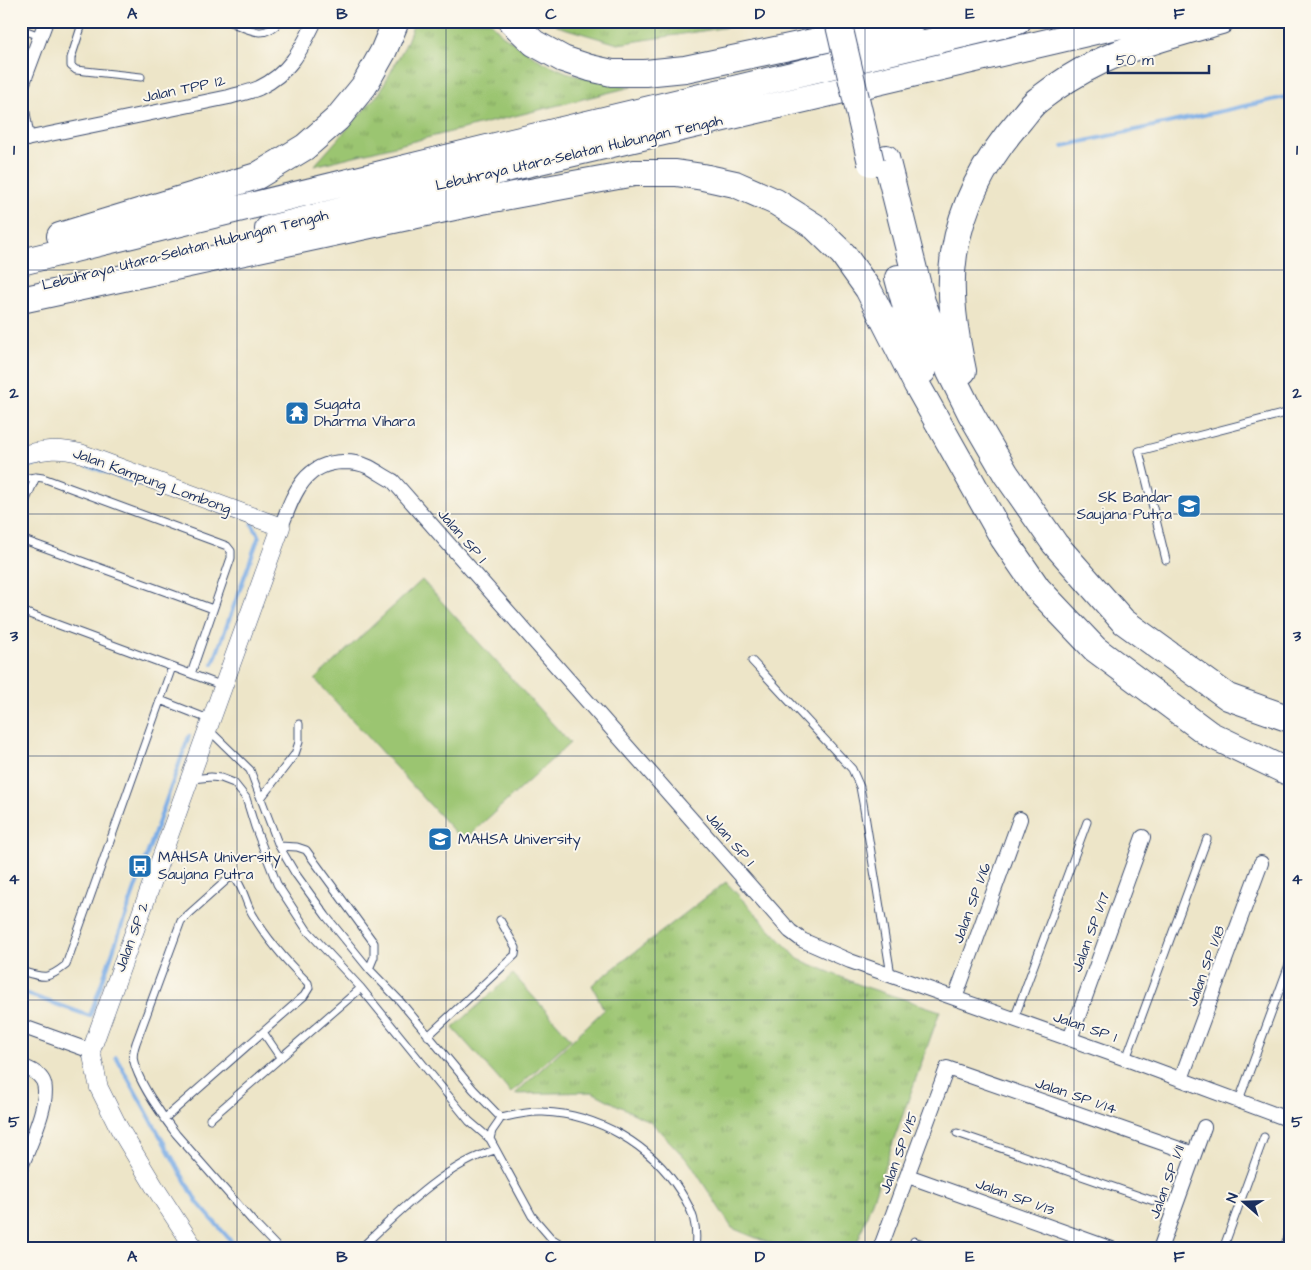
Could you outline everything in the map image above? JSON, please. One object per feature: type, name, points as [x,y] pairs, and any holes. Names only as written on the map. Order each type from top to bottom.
[{"type":"highway","points":[[21,248],[257,176],[305,147],[338,119],[364,86],[383,52],[396,21]]},
{"type":"highway","points":[[511,21],[534,43],[563,59],[612,73],[645,73],[684,69],[912,21]]},
{"type":"highway","points":[[838,21],[922,302],[950,372],[970,414],[1006,474],[1055,544],[1123,621],[1228,697],[1290,720]]},
{"type":"highway","points":[[856,21],[904,302],[934,413]]},
{"type":"highway","name":"Lebuhraya Utara–Selatan Hubungan Tengah","points":[[21,262],[1018,21]]},
{"type":"highway","name":"Lebuhraya Utara–Selatan Hubungan Tengah","points":[[21,291],[514,167],[1138,21]]},
{"type":"highway","points":[[970,414],[955,334],[952,289],[954,255],[962,219],[974,190],[990,160],[1012,129],[1036,101],[1068,79],[1099,62],[1166,37],[1221,21]]},
{"type":"highway","points":[[21,300],[482,200],[634,173],[676,174],[735,184],[776,202],[814,226],[843,254],[868,289],[917,385],[1003,538],[1038,588],[1095,649],[1209,734],[1290,774]]},
{"type":"street","points":[[21,88],[46,21]]},
{"type":"street","name":"Jalan TPP 12","points":[[24,139],[229,97],[259,88],[284,72],[299,54],[311,22]]},
{"type":"street","points":[[21,104],[24,139]]},
{"type":"street","name":"Jalan Kampung Lombong","points":[[21,455],[50,449],[63,449],[80,453],[281,527]]},
{"type":"street","name":"Jalan SP 1","points":[[281,527],[292,497],[303,479],[320,467],[336,462],[352,462],[369,467],[393,482],[790,931],[802,940],[822,950],[891,976],[1126,1059],[1290,1120]]},
{"type":"street","name":"Jalan SP 2","points":[[91,1051],[281,527]]},
{"type":"street","name":"Jalan SP 1/16","points":[[955,998],[1020,819]]},
{"type":"street","name":"Jalan SP 1/17","points":[[1070,1039],[1143,836]]},
{"type":"street","name":"Jalan SP 1/18","points":[[1181,1080],[1261,863]]},
{"type":"street","points":[[21,1026],[91,1051],[99,1088],[119,1128],[195,1249]]},
{"type":"street","points":[[21,1066],[38,1074],[46,1089],[41,1111],[21,1167]]},
{"type":"street","name":"Jalan SP 1/14","points":[[947,1068],[1194,1154]]},
{"type":"street","name":"Jalan SP 1/15","points":[[880,1249],[947,1068]]},
{"type":"street","name":"Jalan SP 1/11","points":[[1160,1249],[1204,1127]]},
{"type":"street","name":"Jalan SP 1/13","points":[[908,1176],[1112,1249]]},
{"type":"street","points":[[1287,1249],[1290,1241]]},
{"type":"lane","points":[[83,21],[71,58],[71,66],[76,70],[142,76]]},
{"type":"lane","points":[[228,21],[254,32],[264,33],[273,30],[280,21]]},
{"type":"lane","points":[[21,29],[40,36]]},
{"type":"lane","points":[[1166,560],[1139,451],[1290,412]]},
{"type":"lane","points":[[21,479],[36,477],[227,546],[231,551],[231,558],[191,674]]},
{"type":"lane","points":[[21,511],[36,477]]},
{"type":"lane","points":[[21,539],[213,608]]},
{"type":"lane","points":[[21,611],[223,686]]},
{"type":"lane","points":[[752,660],[852,769],[860,787],[891,976]]},
{"type":"lane","points":[[21,971],[37,976],[52,976],[66,965],[172,667]]},
{"type":"lane","points":[[160,700],[209,724],[250,770],[279,846],[295,873],[326,916],[369,969],[399,1000],[473,1089],[501,1118]]},
{"type":"lane","points":[[261,798],[295,754],[299,742],[299,724]]},
{"type":"lane","points":[[189,779],[222,778],[234,783],[246,798],[277,884],[307,930],[360,988],[469,1121],[490,1139],[532,1216],[552,1238],[569,1249]]},
{"type":"lane","points":[[1014,1019],[1087,822]]},
{"type":"lane","points":[[1126,1059],[1207,839]]},
{"type":"lane","points":[[279,846],[297,847],[306,850],[374,943],[374,957],[369,969]]},
{"type":"lane","points":[[164,1119],[304,996],[309,988],[308,982],[265,936],[248,908],[240,883],[234,877],[228,879],[181,921],[136,1043],[134,1062],[145,1087],[164,1119],[254,1224],[280,1249]]},
{"type":"lane","points":[[428,1036],[515,955],[516,948],[500,920]]},
{"type":"lane","points":[[1239,1100],[1290,962]]},
{"type":"lane","points":[[210,1119],[360,988]]},
{"type":"lane","points":[[263,1032],[280,1057]]},
{"type":"lane","points":[[490,1139],[492,1131],[501,1118],[542,1111],[570,1115],[600,1124],[628,1139],[652,1156],[669,1174],[687,1202],[697,1233],[695,1249]]},
{"type":"lane","points":[[956,1133],[1174,1208]]},
{"type":"lane","points":[[1223,1249],[1264,1137]]},
{"type":"lane","points":[[360,1249],[430,1187],[470,1159],[495,1150]]},
{"type":"lane","points":[[914,1241],[934,1249]]},
{"type":"green space","points":[[415,21],[490,21],[502,35],[541,61],[573,75],[631,87],[314,166],[380,92],[406,44]]},
{"type":"green space","points":[[552,21],[767,21],[618,44],[557,26]]},
{"type":"green space","points":[[422,580],[570,743],[463,841],[315,679]]},
{"type":"green space","points":[[726,882],[798,959],[860,985],[940,1011],[855,1249],[783,1249],[732,1228],[690,1163],[652,1123],[592,1092],[515,1094],[604,1010],[592,985]]},
{"type":"green space","points":[[513,974],[571,1039],[511,1093],[453,1028]]},
{"type":"waterway","points":[[1063,146],[1290,96]]},
{"type":"waterway","points":[[21,467],[67,458],[153,489]]},
{"type":"waterway","points":[[213,664],[259,536],[252,524]]},
{"type":"waterway","points":[[21,992],[90,1016],[189,736]]},
{"type":"waterway","points":[[116,1057],[197,1202],[238,1249]]},
{"type":"place","name":"Sugata Dharma Vihara","points":[[297,413]]},
{"type":"place","name":"SK Bandar Saujana Putra","points":[[1189,506]]},
{"type":"place","name":"MAHSA University","points":[[440,839]]},
{"type":"place","name":"MAHSA University Saujana Putra","points":[[140,866]]}]
